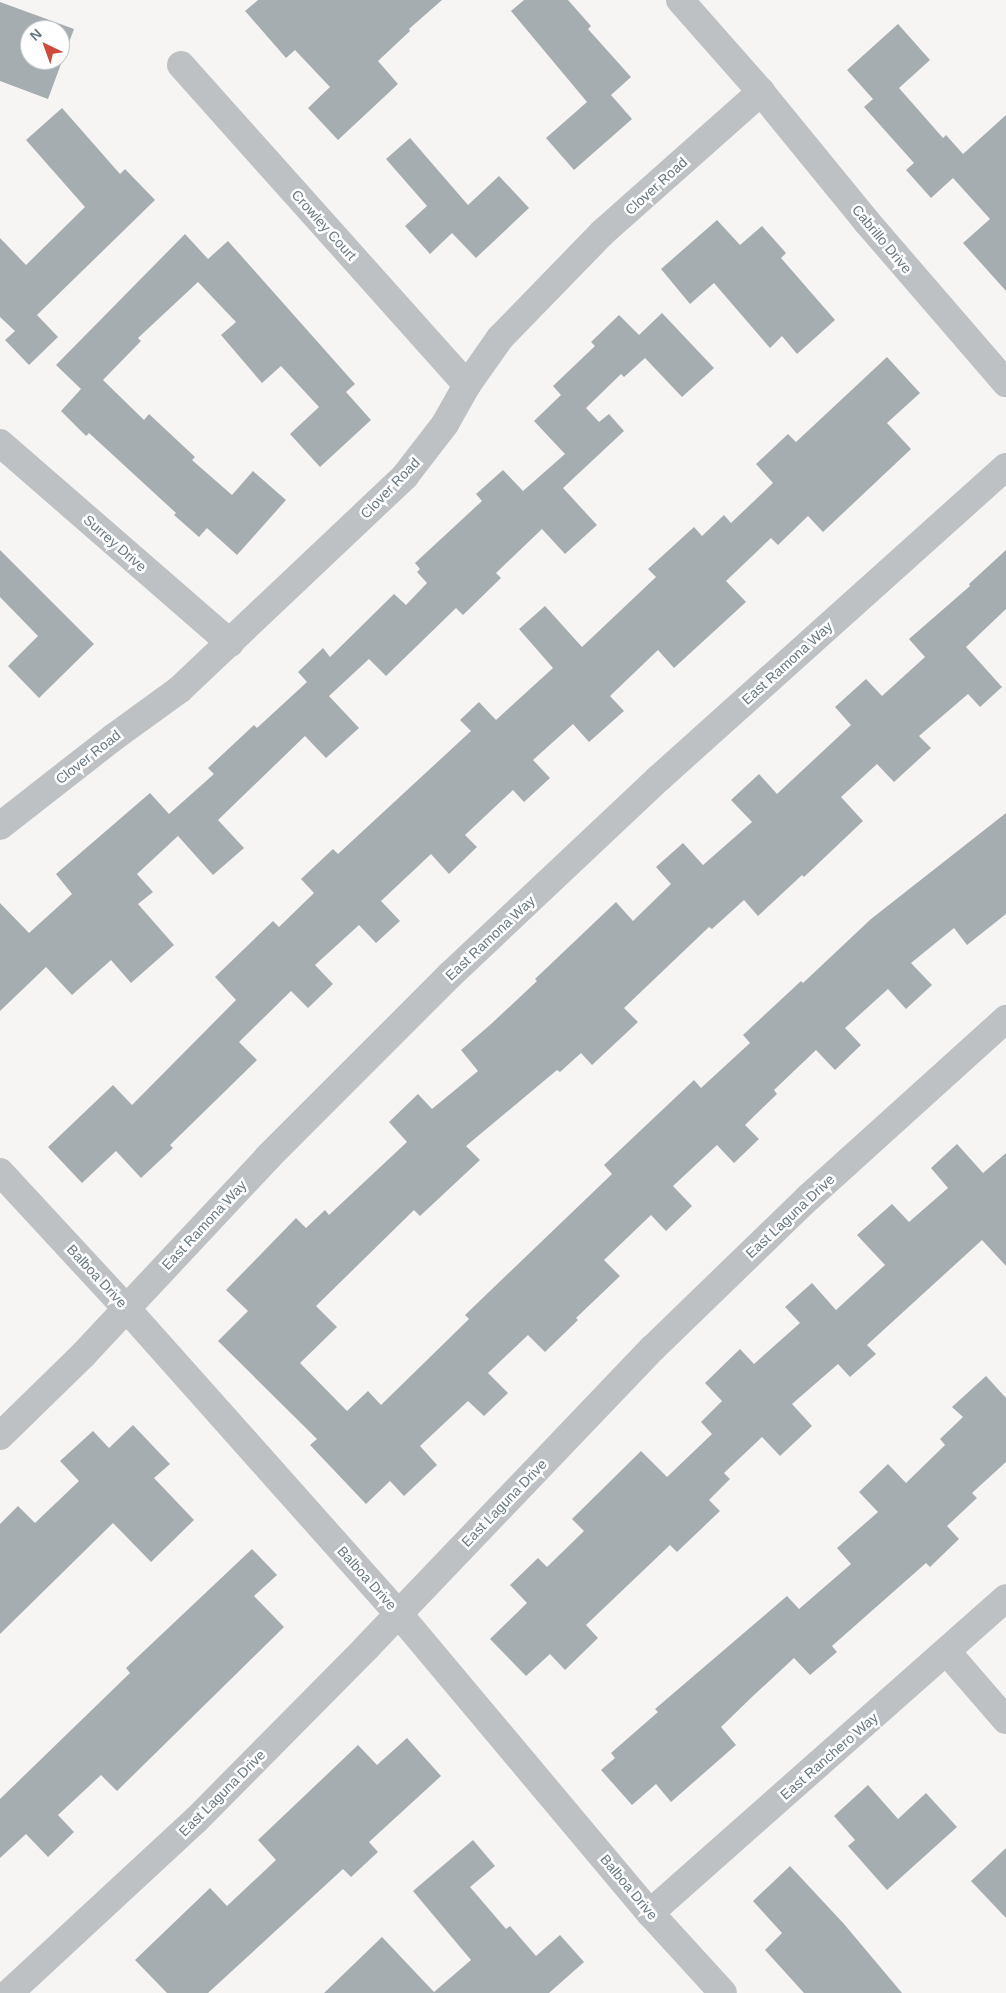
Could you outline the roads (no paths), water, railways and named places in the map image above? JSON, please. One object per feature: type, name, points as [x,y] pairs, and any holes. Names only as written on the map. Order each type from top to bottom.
[{"type":"street","name":"Cabrillo Drive","points":[[680,0],[762,92],[866,222],[1006,384]]},
{"type":"street","name":"Crowley Court","points":[[181,65],[467,385]]},
{"type":"street","name":"Clover Road","points":[[0,826],[114,737],[180,689],[406,476],[445,424],[467,385],[500,338],[602,233],[762,92]]},
{"type":"street","name":"Surrey Drive","points":[[0,443],[230,643]]},
{"type":"street","name":"East Ramona Way","points":[[0,1436],[126,1308],[268,1157],[450,975],[658,779],[1006,467]]},
{"type":"street","name":"East Laguna Drive","points":[[9,1993],[196,1820],[366,1648],[398,1612],[652,1348],[809,1197],[1006,1019]]},
{"type":"street","name":"Balboa Drive","points":[[0,1172],[126,1308],[398,1612],[650,1913],[723,1993]]},
{"type":"street","name":"East Ranchero Way","points":[[650,1913],[1006,1598]]},
{"type":"street","points":[[947,1652],[1006,1720]]}]
